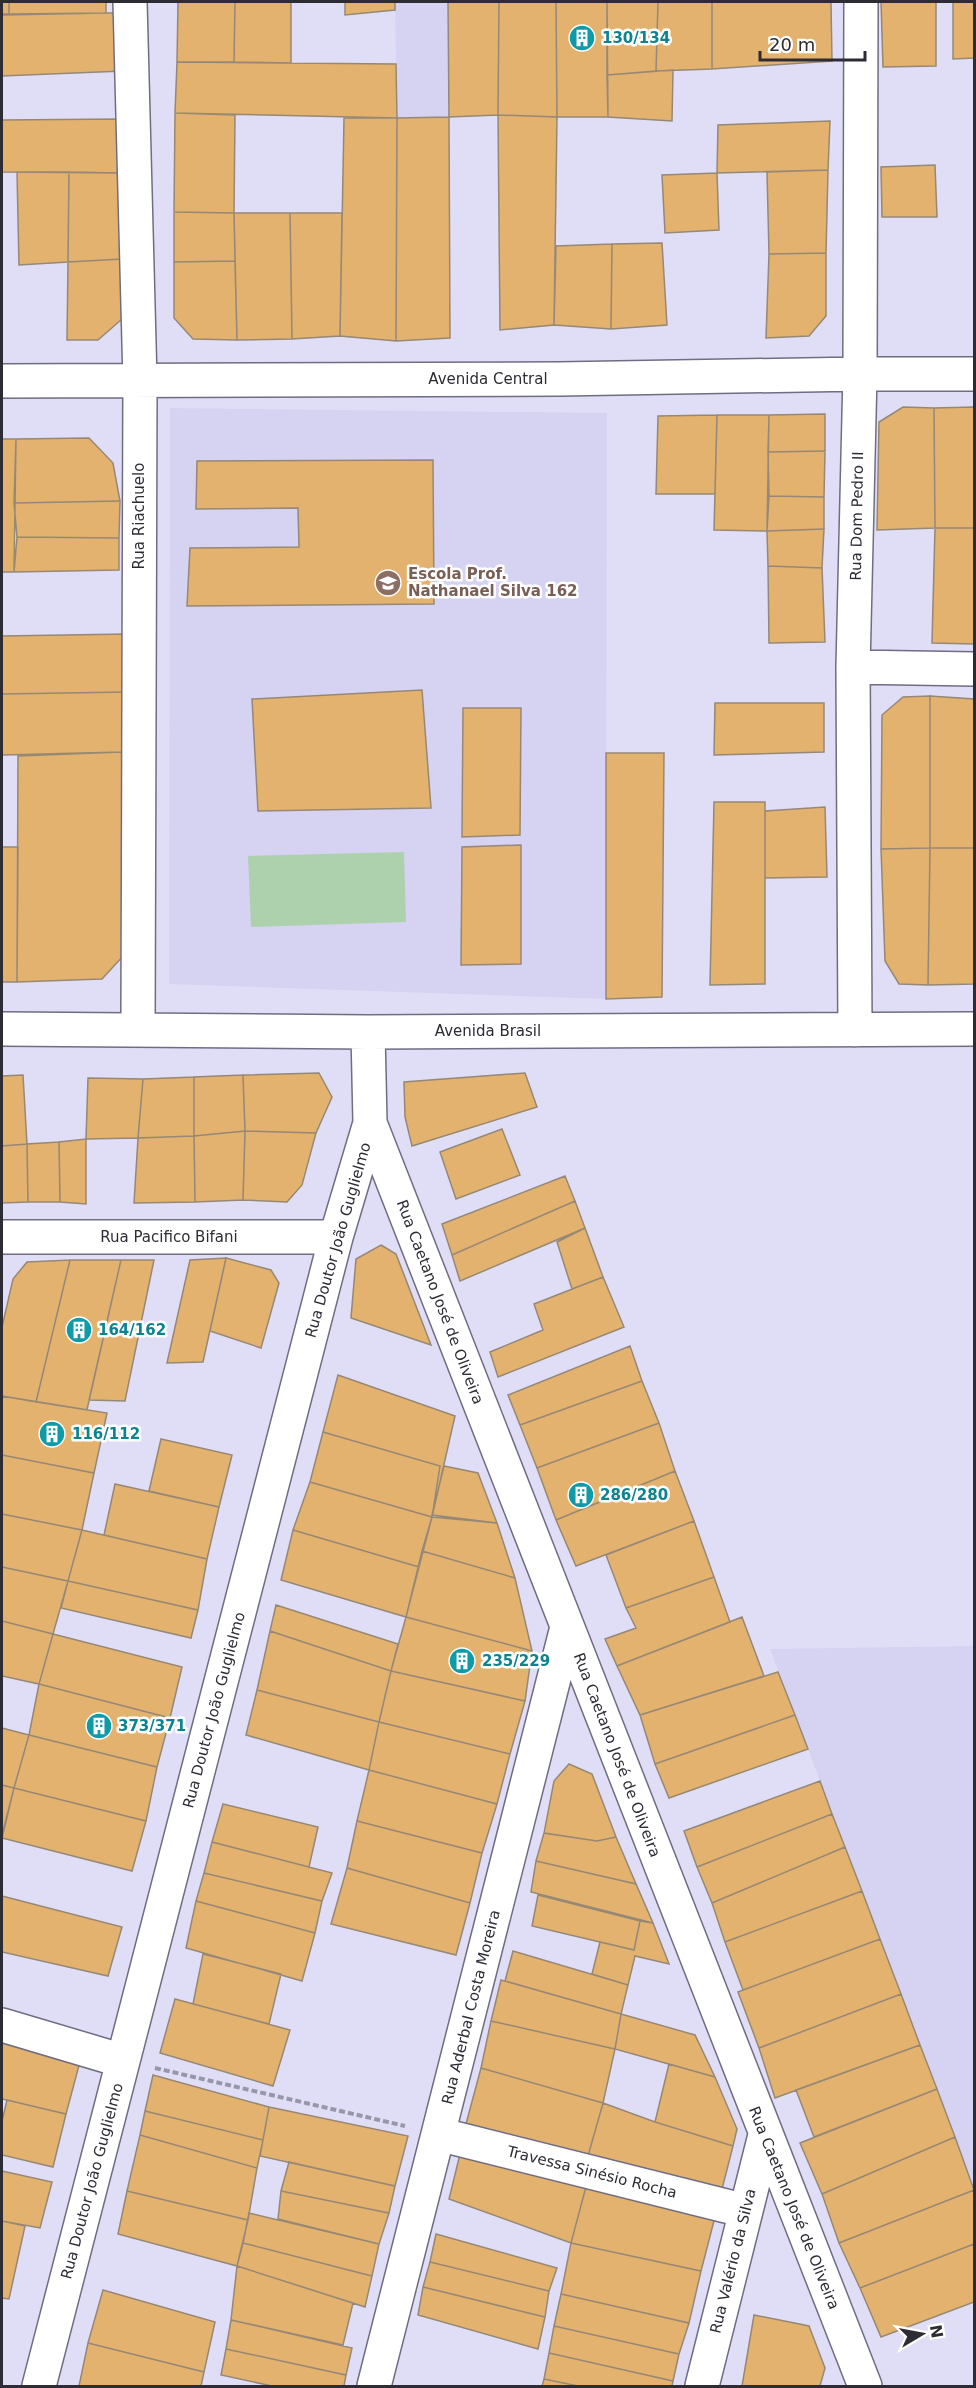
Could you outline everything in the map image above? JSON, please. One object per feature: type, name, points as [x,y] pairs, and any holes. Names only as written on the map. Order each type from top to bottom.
[{"type":"street","name":"Rua Riachuelo","points":[[130,2],[140,381],[138,1030]]},
{"type":"street","name":"Rua Dom Pedro II","points":[[855,1030],[853,667],[860,374],[861,2]]},
{"type":"street","name":"Avenida Central","points":[[2,381],[559,379],[975,374]]},
{"type":"street","points":[[853,667],[975,669]]},
{"type":"street","name":"Avenida Brasil","points":[[2,1029],[368,1032],[975,1029]]},
{"type":"street","name":"Rua Doutor João Guglielmo","points":[[39,2386],[336,1237],[370,1123],[368,1032]]},
{"type":"street","name":"Rua Caetano José de Oliveira","points":[[370,1123],[865,2386]]},
{"type":"street","name":"Rua Pacifico Bifani","points":[[2,1237],[336,1237]]},
{"type":"street","name":"Rua Aderbal Costa Moreira","points":[[374,2386],[567,1627]]},
{"type":"street","points":[[2,2025],[123,2061]]},
{"type":"street","name":"Travessa Sinésio Rocha","points":[[438,2134],[746,2211]]},
{"type":"street","name":"Rua Valério da Silva","points":[[702,2386],[765,2135]]},
{"type":"path","points":[[123,2061],[438,2134]]},
{"type":"shaded area","points":[[395,2],[448,2],[449,117],[397,118]]},
{"type":"shaded area","name":"Escola Prof. Nathanael Silva 162","points":[[170,408],[607,413],[606,999],[169,984]]},
{"type":"shaded area","points":[[974,1646],[974,2188],[770,1649]]},
{"type":"green space","points":[[404,852],[406,922],[251,927],[248,856]]},
{"type":"building","points":[[2,2],[9,2],[9,14],[2,14]]},
{"type":"building","points":[[9,2],[106,2],[106,13],[9,14]]},
{"type":"building","points":[[178,2],[235,2],[234,62],[177,62]]},
{"type":"building","points":[[235,2],[291,2],[291,63],[234,62]]},
{"type":"building","points":[[345,2],[395,2],[395,10],[345,15]]},
{"type":"building","points":[[448,2],[499,2],[498,115],[449,117]]},
{"type":"building","points":[[499,2],[556,2],[557,117],[498,115]]},
{"type":"building","name":"130/134","points":[[556,2],[607,2],[608,117],[557,117]]},
{"type":"building","points":[[607,2],[658,2],[656,71],[607,75]]},
{"type":"building","points":[[658,2],[712,2],[712,69],[656,71]]},
{"type":"building","points":[[712,2],[831,2],[832,61],[712,69]]},
{"type":"building","points":[[881,2],[936,2],[936,66],[883,67]]},
{"type":"building","points":[[953,2],[974,2],[974,58],[953,59]]},
{"type":"building","points":[[122,13],[123,71],[2,76],[2,15]]},
{"type":"building","points":[[177,62],[396,64],[397,118],[175,113]]},
{"type":"building","points":[[673,70],[672,121],[608,117],[607,75]]},
{"type":"building","points":[[175,113],[235,115],[234,213],[174,212]]},
{"type":"building","points":[[498,115],[557,117],[554,325],[500,330]]},
{"type":"building","points":[[449,117],[450,338],[396,341],[397,118]]},
{"type":"building","points":[[344,118],[397,118],[396,341],[340,336]]},
{"type":"building","points":[[122,119],[121,173],[2,172],[2,120]]},
{"type":"building","points":[[830,121],[828,170],[717,173],[718,125]]},
{"type":"building","points":[[935,165],[937,217],[882,217],[881,167]]},
{"type":"building","points":[[828,170],[826,253],[769,254],[767,172]]},
{"type":"building","points":[[17,172],[69,172],[68,262],[19,265]]},
{"type":"building","points":[[69,172],[121,173],[122,259],[68,262]]},
{"type":"building","points":[[717,173],[719,230],[665,233],[662,175]]},
{"type":"building","points":[[174,212],[234,213],[235,261],[174,262]]},
{"type":"building","points":[[234,213],[290,213],[292,339],[237,340]]},
{"type":"building","points":[[290,213],[342,213],[340,336],[292,339]]},
{"type":"building","points":[[662,243],[667,325],[611,329],[612,244]]},
{"type":"building","points":[[612,244],[611,329],[554,325],[556,246]]},
{"type":"building","points":[[826,253],[826,316],[809,336],[766,338],[769,254]]},
{"type":"building","points":[[122,259],[122,319],[98,340],[67,340],[68,262]]},
{"type":"building","points":[[235,261],[237,340],[193,339],[174,318],[174,262]]},
{"type":"building","points":[[903,407],[934,408],[935,528],[877,530],[879,422]]},
{"type":"building","points":[[974,407],[974,528],[935,528],[934,408]]},
{"type":"building","points":[[825,414],[825,451],[768,452],[769,415]]},
{"type":"building","points":[[717,415],[769,415],[767,531],[714,530]]},
{"type":"building","points":[[717,415],[715,494],[656,494],[658,416]]},
{"type":"building","points":[[89,438],[113,463],[120,501],[14,503],[16,439]]},
{"type":"building","points":[[2,439],[16,439],[14,572],[2,572]]},
{"type":"building","points":[[825,451],[824,497],[769,496],[768,452]]},
{"type":"building","points":[[433,460],[434,604],[187,606],[190,548],[299,547],[298,508],[196,509],[197,461]]},
{"type":"building","points":[[769,496],[824,497],[824,529],[767,531]]},
{"type":"building","points":[[120,501],[119,538],[17,537],[14,503]]},
{"type":"building","points":[[935,528],[974,528],[974,644],[932,643]]},
{"type":"building","points":[[824,529],[822,568],[768,566],[767,531]]},
{"type":"building","points":[[17,537],[119,538],[119,570],[14,572]]},
{"type":"building","points":[[768,566],[822,568],[825,642],[769,643]]},
{"type":"building","points":[[128,634],[127,692],[2,694],[2,636]]},
{"type":"building","points":[[422,690],[431,808],[258,811],[252,699]]},
{"type":"building","points":[[127,692],[122,752],[2,755],[2,694]]},
{"type":"building","points":[[930,696],[930,848],[881,849],[882,715],[903,697]]},
{"type":"building","points":[[930,696],[974,699],[974,848],[930,848]]},
{"type":"building","points":[[715,703],[824,703],[824,752],[714,755]]},
{"type":"building","points":[[463,708],[521,708],[520,835],[462,837]]},
{"type":"building","points":[[122,752],[124,955],[102,979],[17,982],[18,756]]},
{"type":"building","points":[[606,753],[664,753],[662,997],[606,999]]},
{"type":"building","points":[[714,802],[765,802],[765,984],[710,985]]},
{"type":"building","points":[[825,807],[827,877],[765,878],[765,811]]},
{"type":"building","points":[[521,845],[521,964],[461,965],[462,847]]},
{"type":"building","points":[[2,847],[18,847],[17,982],[2,982]]},
{"type":"building","points":[[930,848],[974,848],[974,984],[928,985]]},
{"type":"building","points":[[930,848],[928,985],[899,984],[885,961],[881,849]]},
{"type":"building","points":[[319,1073],[332,1097],[316,1133],[245,1131],[243,1075]]},
{"type":"building","points":[[525,1073],[537,1107],[412,1146],[405,1117],[404,1082]]},
{"type":"building","points":[[23,1075],[27,1144],[2,1146],[2,1076]]},
{"type":"building","points":[[243,1075],[245,1131],[194,1136],[194,1077]]},
{"type":"building","points":[[194,1077],[194,1136],[138,1138],[143,1079]]},
{"type":"building","points":[[88,1078],[143,1079],[138,1138],[86,1139]]},
{"type":"building","points":[[502,1129],[520,1175],[456,1199],[440,1152]]},
{"type":"building","points":[[245,1131],[243,1200],[195,1202],[194,1136]]},
{"type":"building","points":[[245,1131],[316,1133],[302,1185],[287,1202],[243,1200]]},
{"type":"building","points":[[194,1136],[195,1202],[134,1203],[138,1138]]},
{"type":"building","points":[[86,1139],[86,1204],[60,1202],[59,1142]]},
{"type":"building","points":[[59,1142],[60,1202],[28,1202],[27,1144]]},
{"type":"building","points":[[27,1144],[28,1202],[2,1203],[2,1146]]},
{"type":"building","points":[[565,1176],[575,1201],[452,1255],[442,1224]]},
{"type":"building","points":[[575,1201],[585,1228],[460,1281],[452,1255]]},
{"type":"building","points":[[585,1228],[603,1277],[572,1289],[557,1242]]},
{"type":"building","points":[[381,1245],[396,1254],[431,1345],[351,1318],[356,1259]]},
{"type":"building","points":[[226,1258],[203,1362],[167,1363],[190,1260]]},
{"type":"building","points":[[226,1258],[271,1270],[279,1283],[261,1348],[210,1331]]},
{"type":"building","points":[[70,1260],[36,1402],[2,1396],[2,1327],[13,1279],[27,1262]]},
{"type":"building","name":"164/162","points":[[70,1260],[121,1260],[87,1410],[36,1402]]},
{"type":"building","points":[[121,1260],[154,1260],[125,1401],[89,1400]]},
{"type":"building","points":[[603,1277],[624,1327],[498,1377],[490,1352],[543,1330],[534,1304]]},
{"type":"building","points":[[630,1346],[642,1381],[520,1425],[508,1395]]},
{"type":"building","points":[[338,1375],[455,1416],[432,1517],[440,1466],[323,1432]]},
{"type":"building","points":[[642,1381],[659,1423],[537,1468],[520,1425]]},
{"type":"building","name":"116/112","points":[[2,1396],[107,1413],[94,1473],[2,1455]]},
{"type":"building","name":"286/280","points":[[659,1423],[675,1471],[556,1520],[537,1468]]},
{"type":"building","points":[[323,1432],[440,1466],[432,1517],[310,1482]]},
{"type":"building","points":[[161,1439],[232,1455],[219,1507],[149,1491]]},
{"type":"building","points":[[2,1455],[94,1473],[82,1530],[2,1514]]},
{"type":"building","points":[[444,1466],[478,1473],[497,1523],[432,1515]]},
{"type":"building","points":[[675,1471],[694,1521],[576,1566],[556,1520]]},
{"type":"building","points":[[310,1482],[432,1517],[419,1567],[293,1530]]},
{"type":"building","points":[[115,1484],[219,1507],[207,1559],[104,1535]]},
{"type":"building","points":[[2,1514],[82,1530],[68,1581],[2,1567]]},
{"type":"building","points":[[432,1517],[497,1523],[515,1578],[422,1551]]},
{"type":"building","points":[[694,1521],[714,1577],[626,1608],[606,1555]]},
{"type":"building","points":[[82,1530],[207,1559],[198,1610],[68,1581]]},
{"type":"building","points":[[293,1530],[419,1567],[406,1617],[281,1580]]},
{"type":"building","points":[[422,1551],[515,1578],[532,1651],[406,1617]]},
{"type":"building","points":[[2,1567],[68,1581],[53,1634],[2,1621]]},
{"type":"building","points":[[714,1577],[730,1622],[617,1666],[605,1639],[636,1628],[626,1608]]},
{"type":"building","points":[[68,1581],[198,1610],[191,1638],[61,1608]]},
{"type":"building","points":[[276,1605],[398,1644],[391,1671],[270,1631]]},
{"type":"building","name":"235/229","points":[[406,1617],[532,1651],[525,1701],[391,1671]]},
{"type":"building","points":[[742,1617],[764,1676],[640,1715],[617,1666]]},
{"type":"building","points":[[2,1621],[53,1634],[39,1684],[2,1676]]},
{"type":"building","points":[[270,1631],[391,1671],[379,1722],[257,1690]]},
{"type":"building","points":[[53,1634],[182,1667],[170,1718],[39,1684]]},
{"type":"building","points":[[391,1671],[525,1701],[510,1754],[379,1722]]},
{"type":"building","points":[[778,1672],[795,1715],[655,1764],[640,1715]]},
{"type":"building","name":"373/371","points":[[39,1684],[170,1718],[157,1767],[29,1735]]},
{"type":"building","points":[[257,1690],[379,1722],[369,1770],[246,1735]]},
{"type":"building","points":[[795,1715],[808,1749],[669,1798],[655,1764]]},
{"type":"building","points":[[379,1722],[510,1754],[497,1804],[369,1770]]},
{"type":"building","points":[[2,1728],[29,1735],[14,1788],[2,1785]]},
{"type":"building","points":[[29,1735],[157,1767],[146,1821],[14,1788]]},
{"type":"building","points":[[569,1764],[592,1774],[616,1837],[597,1841],[544,1833],[554,1781]]},
{"type":"building","points":[[369,1770],[497,1804],[482,1853],[357,1821]]},
{"type":"building","points":[[820,1781],[832,1814],[697,1867],[684,1831]]},
{"type":"building","points":[[2,1785],[14,1788],[2,1835]]},
{"type":"building","points":[[14,1788],[146,1821],[132,1871],[2,1838]]},
{"type":"building","points":[[223,1804],[318,1827],[309,1867],[212,1842]]},
{"type":"building","points":[[832,1814],[845,1847],[712,1903],[697,1867]]},
{"type":"building","points":[[357,1821],[482,1853],[470,1903],[347,1868]]},
{"type":"building","points":[[544,1833],[597,1841],[616,1837],[636,1884],[536,1861]]},
{"type":"building","points":[[212,1842],[332,1873],[322,1901],[204,1873]]},
{"type":"building","points":[[845,1847],[862,1891],[725,1942],[712,1903]]},
{"type":"building","points":[[536,1861],[636,1884],[653,1923],[531,1892]]},
{"type":"building","points":[[347,1868],[470,1903],[456,1955],[331,1924]]},
{"type":"building","points":[[204,1873],[322,1901],[315,1933],[196,1901]]},
{"type":"building","points":[[862,1891],[880,1939],[743,1990],[725,1942]]},
{"type":"building","points":[[538,1895],[640,1921],[634,1950],[532,1926]]},
{"type":"building","points":[[2,1896],[122,1927],[108,1976],[2,1952]]},
{"type":"building","points":[[196,1901],[315,1933],[302,1981],[186,1948]]},
{"type":"building","points":[[640,1921],[653,1923],[669,1964],[635,1956],[628,1985],[592,1974],[600,1942],[634,1950]]},
{"type":"building","points":[[880,1939],[901,1994],[759,2048],[738,1992]]},
{"type":"building","points":[[513,1951],[628,1985],[621,2014],[505,1981]]},
{"type":"building","points":[[203,1954],[281,1974],[269,2024],[193,2004]]},
{"type":"building","points":[[501,1980],[621,2014],[615,2049],[491,2021]]},
{"type":"building","points":[[901,1994],[920,2045],[775,2098],[759,2048]]},
{"type":"building","points":[[175,1999],[290,2030],[273,2086],[160,2053]]},
{"type":"building","points":[[621,2014],[695,2035],[715,2077],[615,2049]]},
{"type":"building","points":[[491,2021],[615,2049],[603,2103],[481,2068]]},
{"type":"building","points":[[2,2036],[81,2058],[66,2114],[2,2099]]},
{"type":"building","points":[[920,2045],[937,2089],[814,2137],[796,2090]]},
{"type":"building","points":[[669,2064],[715,2077],[737,2129],[733,2146],[655,2122]]},
{"type":"building","points":[[481,2068],[603,2103],[588,2156],[466,2124]]},
{"type":"building","points":[[153,2075],[269,2107],[263,2140],[145,2111]]},
{"type":"building","points":[[937,2089],[955,2137],[822,2194],[800,2143]]},
{"type":"building","points":[[7,2100],[66,2114],[53,2167],[2,2155],[2,2121]]},
{"type":"building","points":[[603,2103],[733,2146],[720,2197],[588,2156]]},
{"type":"building","points":[[269,2107],[408,2136],[395,2186],[260,2156]]},
{"type":"building","points":[[145,2111],[263,2140],[257,2168],[140,2135]]},
{"type":"building","points":[[140,2135],[257,2168],[248,2220],[127,2191]]},
{"type":"building","points":[[955,2137],[974,2190],[839,2243],[822,2194]]},
{"type":"building","points":[[461,2150],[587,2183],[571,2243],[449,2199]]},
{"type":"building","points":[[289,2162],[395,2186],[389,2213],[281,2191]]},
{"type":"building","points":[[2,2171],[52,2182],[40,2228],[2,2221]]},
{"type":"building","points":[[587,2183],[716,2213],[701,2271],[571,2243]]},
{"type":"building","points":[[974,2190],[974,2244],[860,2288],[839,2243]]},
{"type":"building","points":[[127,2191],[248,2220],[237,2266],[118,2234]]},
{"type":"building","points":[[281,2191],[389,2213],[379,2244],[278,2219]]},
{"type":"building","points":[[249,2213],[379,2244],[372,2276],[243,2243]]},
{"type":"building","points":[[2,2221],[25,2226],[9,2299],[2,2298]]},
{"type":"building","points":[[436,2234],[557,2268],[549,2291],[430,2262]]},
{"type":"building","points":[[243,2243],[372,2276],[365,2307],[237,2266]]},
{"type":"building","points":[[571,2243],[701,2271],[689,2323],[561,2294]]},
{"type":"building","points":[[974,2244],[974,2302],[881,2337],[860,2288]]},
{"type":"building","points":[[430,2262],[549,2291],[545,2317],[423,2287]]},
{"type":"building","points":[[237,2266],[353,2303],[343,2345],[231,2320]]},
{"type":"building","points":[[423,2287],[545,2317],[538,2349],[418,2315]]},
{"type":"building","points":[[103,2290],[215,2322],[204,2372],[88,2343]]},
{"type":"building","points":[[561,2294],[689,2323],[679,2354],[554,2326]]},
{"type":"building","points":[[754,2315],[809,2326],[825,2368],[820,2386],[742,2386]]},
{"type":"building","points":[[231,2320],[352,2348],[346,2375],[226,2349]]},
{"type":"building","points":[[554,2326],[679,2354],[673,2381],[549,2353]]},
{"type":"building","points":[[88,2343],[204,2372],[201,2386],[79,2386]]},
{"type":"building","points":[[226,2349],[346,2375],[344,2386],[272,2386],[221,2375]]},
{"type":"building","points":[[549,2353],[673,2381],[672,2386],[578,2386],[544,2379]]},
{"type":"building","points":[[544,2379],[578,2386],[542,2386]]},
{"type":"place","name":"130/134","points":[[582,38]]},
{"type":"place","name":"Escola Prof. Nathanael Silva 162","points":[[388,583]]},
{"type":"place","name":"164/162","points":[[79,1330]]},
{"type":"place","name":"116/112","points":[[52,1434]]},
{"type":"place","name":"286/280","points":[[581,1495]]},
{"type":"place","name":"235/229","points":[[462,1661]]},
{"type":"place","name":"373/371","points":[[99,1726]]}]
